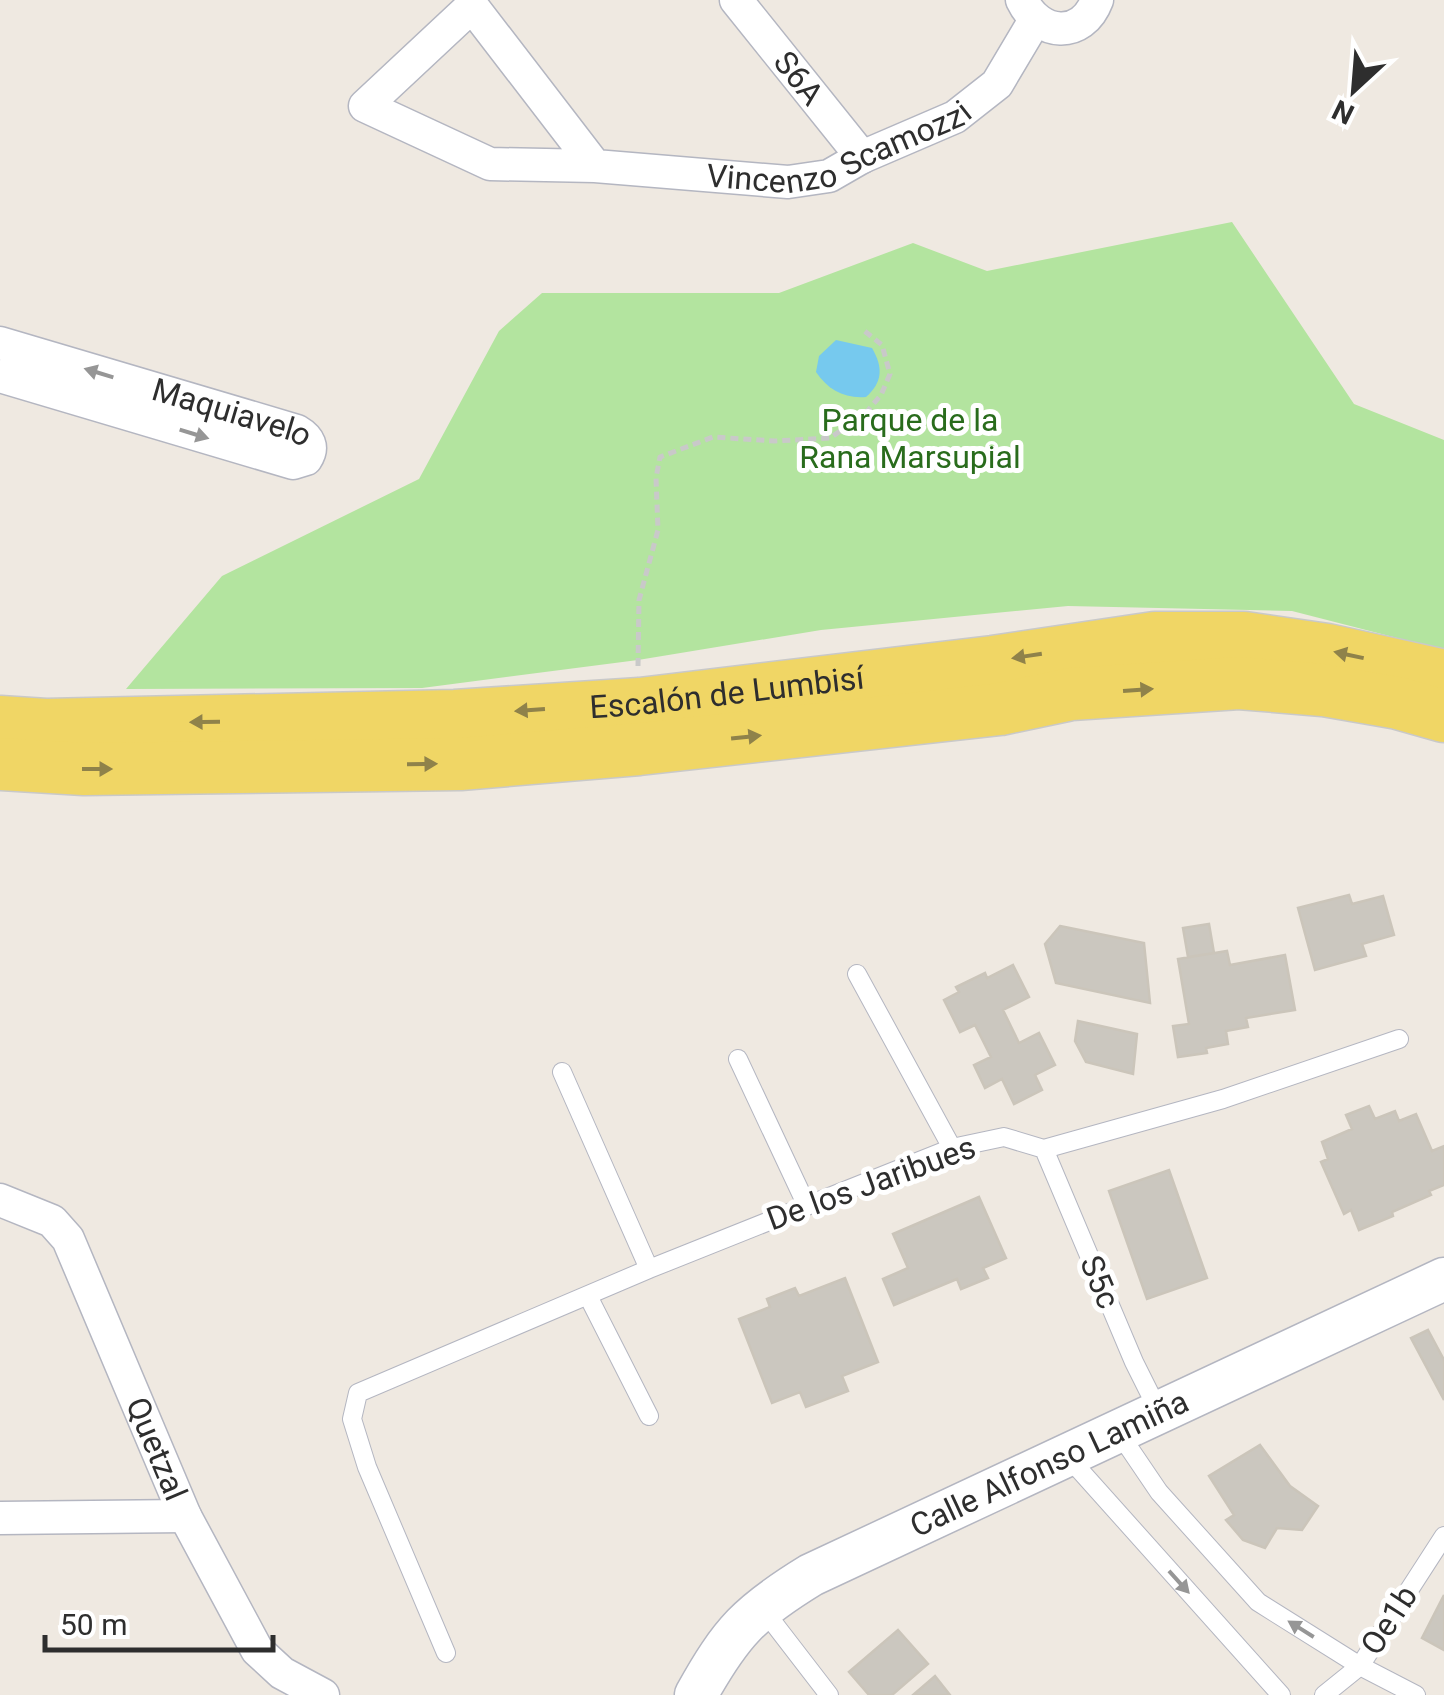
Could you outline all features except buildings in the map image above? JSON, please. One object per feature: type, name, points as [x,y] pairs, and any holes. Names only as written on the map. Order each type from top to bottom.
[{"type":"main road","name":"Escalón de Lumbisí","points":[[0,722],[46,725],[455,716],[640,704],[993,662],[1155,638],[1244,638],[1328,650],[1444,676]]},
{"type":"main road","name":"Escalón de Lumbisí","points":[[0,764],[84,769],[460,764],[1000,709],[1071,694],[1239,683],[1324,690],[1398,702],[1444,716]]},
{"type":"street","name":"S6A","points":[[736,0],[862,157]]},
{"type":"street","points":[[1028,10],[1047,27],[1073,26],[1084,20],[1097,0]]},
{"type":"street","name":"Vincenzo Scamozzi","points":[[595,166],[472,6],[365,106],[490,164],[595,166],[788,182],[829,176],[862,157],[955,117],[998,84],[1028,10]]},
{"type":"street","name":"Maquiavelo","points":[[0,344],[297,432],[308,440],[310,451],[306,459],[292,463],[0,376]]},
{"type":"street","name":"Quetzal","points":[[0,1200],[52,1221],[68,1239],[185,1516],[257,1650],[282,1674],[323,1695]]},
{"type":"street","name":"Calle Alfonso Lamiña","points":[[696,1695],[727,1642],[762,1607],[811,1575],[1444,1279]]},
{"type":"street","points":[[0,1518],[185,1516]]},
{"type":"lane","points":[[857,974],[952,1148]]},
{"type":"lane","name":"De los Jaribues","points":[[446,1653],[367,1468],[352,1419],[358,1393],[648,1269],[952,1148],[1004,1137],[1044,1149],[1224,1099],[1399,1038]]},
{"type":"lane","points":[[738,1058],[806,1204]]},
{"type":"lane","points":[[562,1072],[648,1269]]},
{"type":"lane","name":"S5c","points":[[1044,1149],[1160,1414]]},
{"type":"lane","points":[[588,1296],[648,1416]]},
{"type":"lane","points":[[1119,1433],[1159,1492],[1258,1602],[1360,1666],[1416,1695]]},
{"type":"lane","points":[[1068,1456],[1281,1695]]},
{"type":"lane","name":"Oe1b","points":[[1324,1695],[1360,1666],[1444,1536]]},
{"type":"lane","points":[[762,1607],[828,1695]]},
{"type":"path","points":[[640,704],[639,600],[658,530],[656,478],[660,457],[713,437],[775,441],[830,438],[864,416],[881,395],[890,374],[882,345],[862,329]]},
{"type":"green space","name":"Parque de la Rana Marsupial","points":[[1232,222],[1354,404],[1444,440],[1444,650],[1292,611],[1068,606],[821,630],[638,660],[422,688],[126,689],[222,576],[419,479],[499,331],[542,293],[779,293],[913,243],[987,271]]},
{"type":"water","points":[[836,340],[872,348],[880,374],[866,397],[838,392],[816,372],[819,356]]}]
